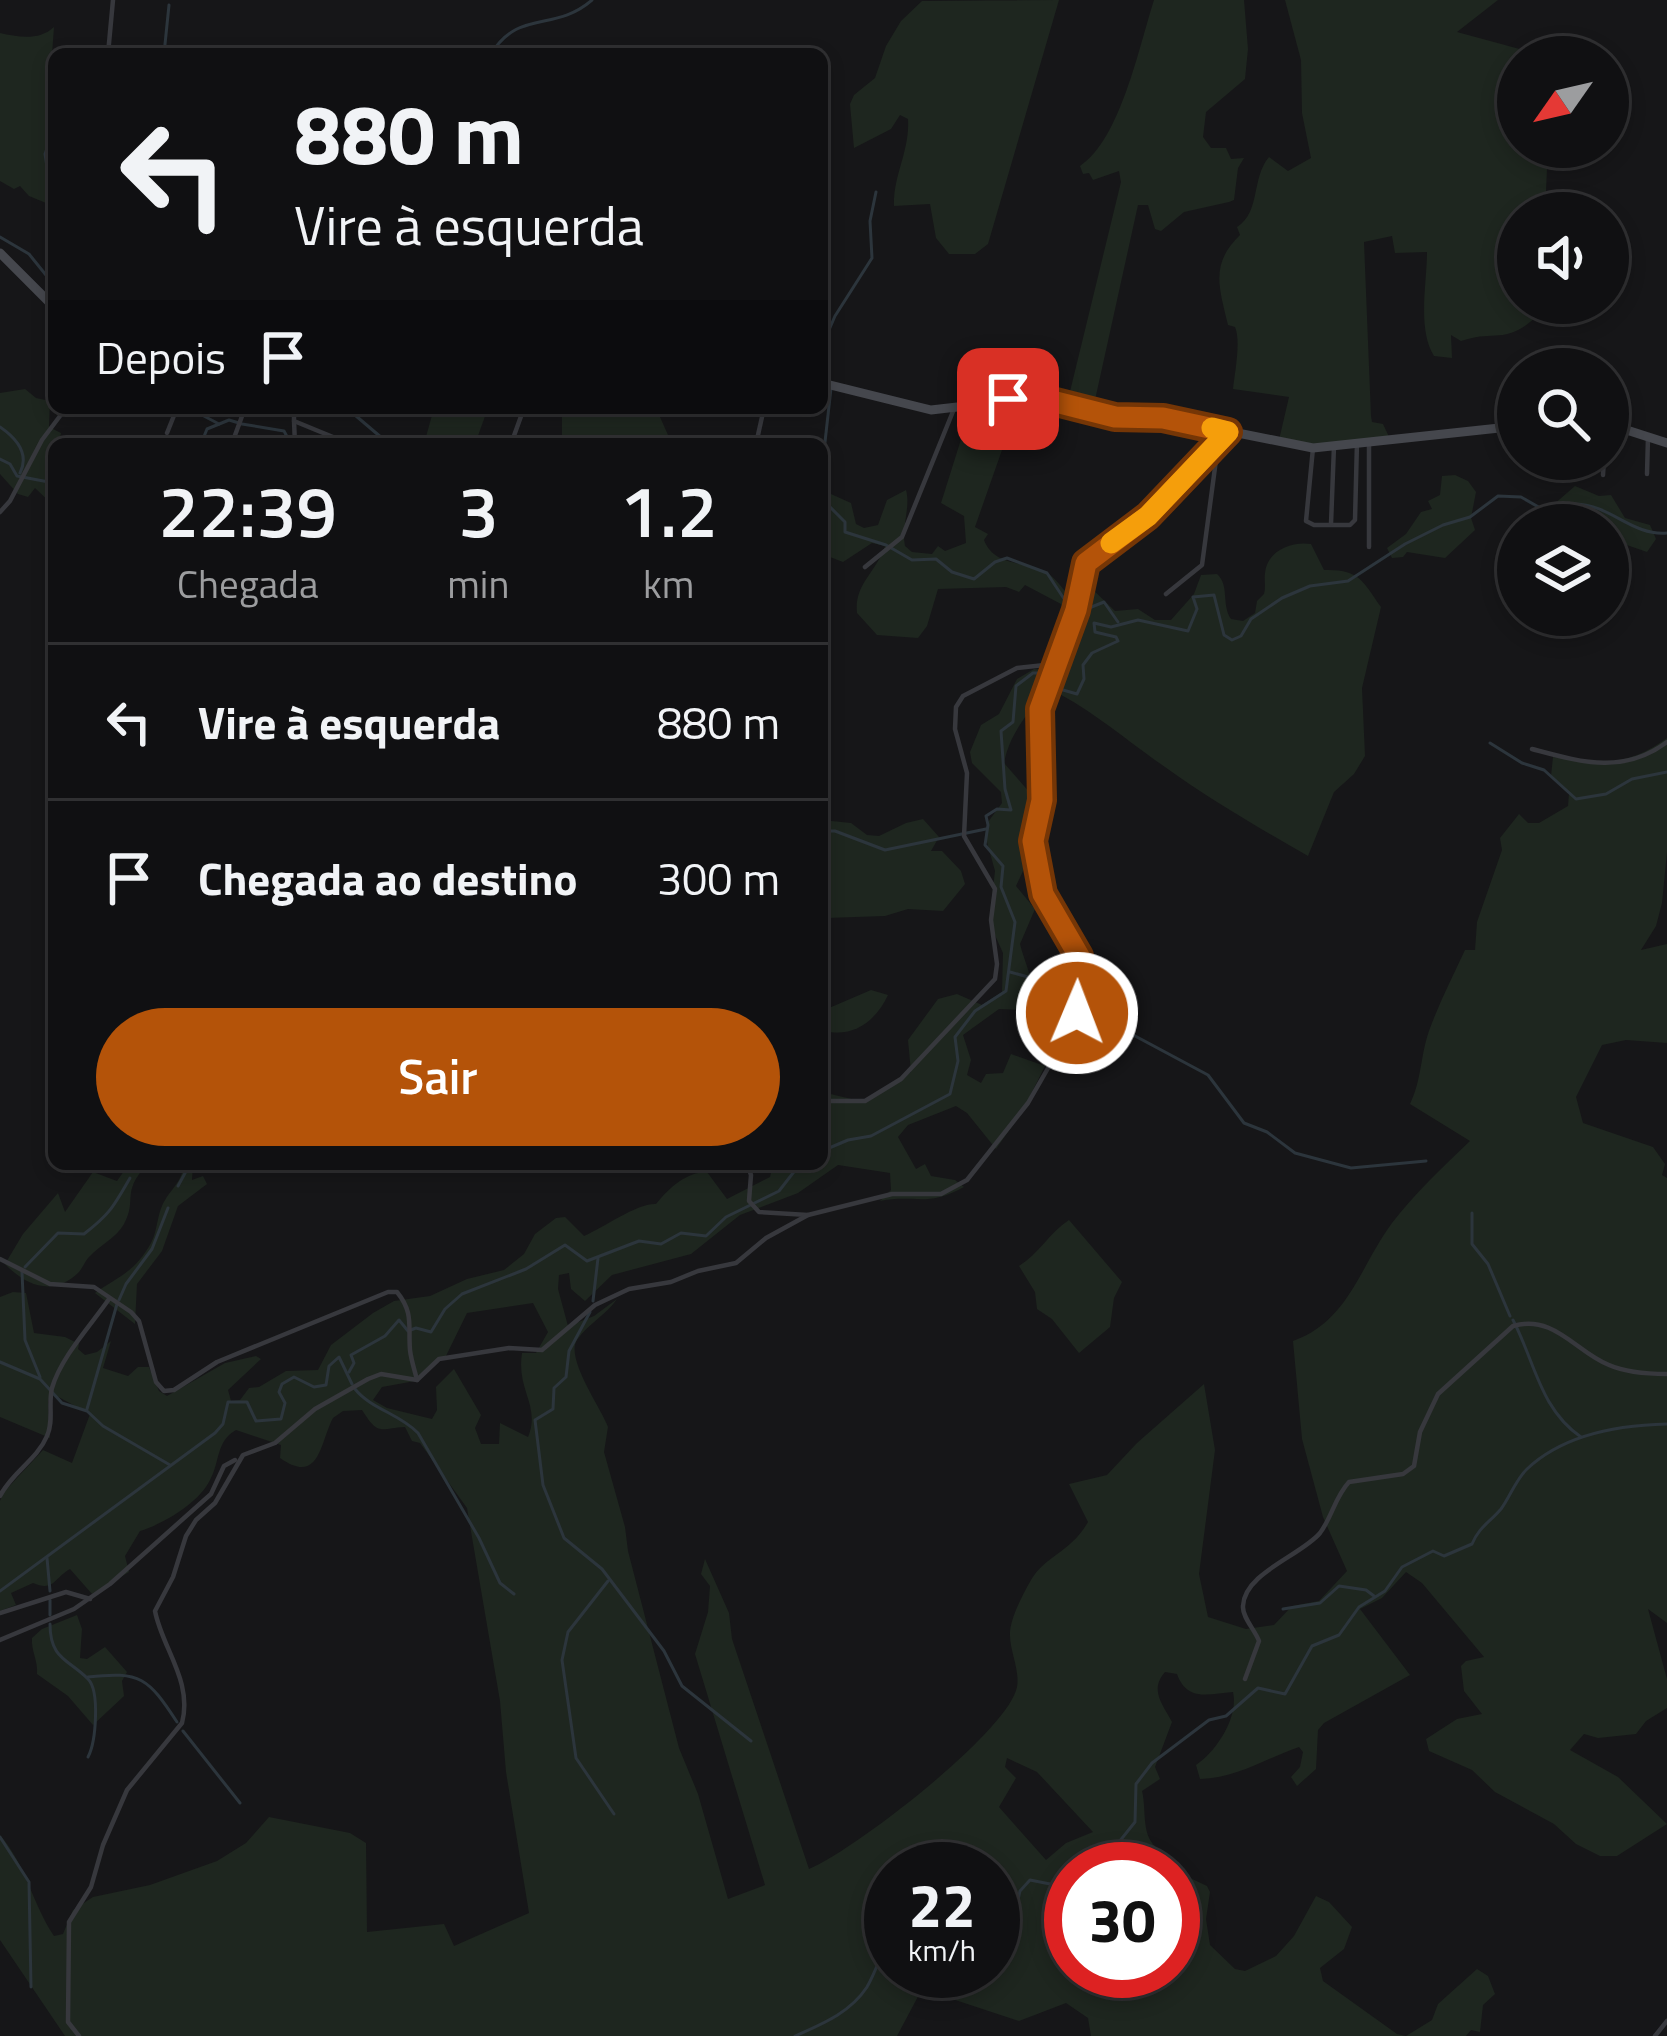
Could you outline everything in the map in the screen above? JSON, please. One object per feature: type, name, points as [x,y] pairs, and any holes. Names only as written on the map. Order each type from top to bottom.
[{"type":"street","points":[[109,48],[113,0]]},
{"type":"street","points":[[0,272],[4,255]]},
{"type":"street","points":[[4,255],[48,301]]},
{"type":"street","points":[[828,385],[919,409],[1036,398],[1115,417],[1163,418],[1313,448],[1497,429]]},
{"type":"street","points":[[865,567],[891,548],[919,501],[954,409]]},
{"type":"street","points":[[0,512],[62,414]]},
{"type":"street","points":[[167,433],[175,414]]},
{"type":"street","points":[[234,438],[243,414]]},
{"type":"street","points":[[294,414],[295,438]]},
{"type":"street","points":[[294,421],[335,438]]},
{"type":"street","points":[[1629,431],[1667,443]]},
{"type":"street","points":[[417,1380],[439,1359],[509,1348],[542,1350],[595,1305],[629,1288],[736,1263],[766,1238],[808,1215],[892,1194],[940,1194],[967,1180],[1028,1103],[1074,1023],[1082,991],[1082,966],[1069,933],[1043,894],[1033,849],[1042,800],[1040,709],[1074,613],[1084,568],[1090,558],[1148,516],[1228,432]]},
{"type":"street","points":[[1647,474],[1648,437]]},
{"type":"street","points":[[1369,547],[1370,440]]},
{"type":"street","points":[[1166,594],[1202,565],[1219,442]]},
{"type":"street","points":[[1313,448],[1306,521],[1354,522],[1357,442]]},
{"type":"street","points":[[1331,524],[1334,446]]},
{"type":"street","points":[[828,1101],[865,1101],[901,1078],[995,979],[998,964],[991,920],[995,889],[964,836],[967,773],[955,729],[956,707],[963,696],[1017,668],[1054,664]]},
{"type":"street","points":[[1532,749],[1625,763],[1642,759],[1667,742]]},
{"type":"street","points":[[749,1170],[748,1201],[754,1208],[808,1215]]},
{"type":"street","points":[[0,1259],[50,1285],[88,1284],[137,1318],[156,1382],[168,1392],[217,1362],[388,1292],[398,1292],[406,1303],[417,1380]]},
{"type":"street","points":[[0,1496],[46,1437],[52,1391],[110,1299]]},
{"type":"street","points":[[1245,1679],[1259,1641],[1243,1605],[1253,1586],[1315,1538],[1349,1482],[1402,1474],[1414,1466],[1423,1422],[1438,1394],[1514,1326],[1525,1323],[1564,1334],[1611,1366],[1667,1374]]},
{"type":"street","points":[[0,1640],[90,1599],[211,1494],[224,1466],[275,1443],[315,1409],[381,1374],[417,1380]]},
{"type":"street","points":[[80,2036],[68,2022],[65,1950],[69,1922],[92,1887],[103,1845],[127,1790],[182,1723],[179,1676],[155,1611],[173,1577],[186,1535],[215,1503],[240,1457]]},
{"type":"street","points":[[0,1612],[66,1592],[90,1599]]},
{"type":"street","points":[[1655,2036],[1667,2021]]},
{"type":"shaded area","points":[[1059,0],[988,244],[975,254],[949,254],[936,238],[930,204],[894,206],[908,119],[900,115],[891,129],[854,148],[850,104],[875,78],[901,21],[922,1]]},
{"type":"shaded area","points":[[1154,0],[1244,0],[1245,79],[1206,112],[1203,137],[1211,148],[1226,148],[1231,159],[1244,158],[1234,200],[1184,212],[1161,231],[1155,229],[1148,205],[1138,205],[1089,414],[1066,408],[1121,182],[1119,171],[1093,180],[1080,166],[1094,153],[1117,114]]},
{"type":"shaded area","points":[[1285,0],[1498,0],[1457,32],[1497,43],[1497,168],[1547,168],[1546,192],[1497,192],[1497,324],[1528,324],[1508,334],[1461,341],[1451,335],[1452,358],[1434,356],[1426,333],[1427,252],[1395,253],[1392,236],[1364,242],[1371,416],[1372,422],[1383,424],[1390,439],[1313,447],[1279,440],[1289,397],[1233,389],[1238,340],[1235,327],[1228,325],[1221,266],[1240,235],[1237,227],[1250,213],[1269,157],[1288,171],[1311,158],[1302,113],[1301,60]]},
{"type":"shaded area","points":[[54,27],[52,48],[48,48],[46,203],[20,186],[14,189],[0,181],[0,33],[21,37]]},
{"type":"shaded area","points":[[25,389],[48,401],[49,427],[61,433],[60,438],[48,438],[48,500],[35,488],[28,497],[18,494],[0,474],[0,393]]},
{"type":"shaded area","points":[[432,414],[486,414],[477,438],[426,438]]},
{"type":"shaded area","points":[[562,414],[659,414],[669,438],[556,438],[562,435]]},
{"type":"shaded area","points":[[963,433],[1002,450],[975,527],[988,534],[984,540],[994,554],[1048,573],[1072,599],[1077,598],[1084,581],[1115,611],[1138,609],[1155,620],[1171,620],[1194,594],[1201,575],[1217,574],[1231,619],[1243,621],[1255,613],[1264,594],[1267,565],[1275,553],[1296,544],[1311,544],[1324,570],[1358,578],[1381,607],[1362,688],[1365,756],[1334,792],[1308,856],[1043,686],[1011,741],[1004,763],[1031,794],[1023,871],[1016,886],[1035,909],[1020,944],[1030,994],[1021,1010],[999,1009],[963,1035],[971,1060],[967,1075],[981,1083],[986,1074],[1003,1073],[1011,1054],[1045,1066],[996,1149],[956,1106],[908,1125],[898,1137],[916,1169],[925,1164],[931,1176],[955,1180],[964,1187],[951,1193],[930,1199],[880,1201],[891,1190],[890,1173],[838,1165],[798,1193],[740,1215],[691,1254],[612,1275],[585,1301],[571,1289],[569,1273],[559,1275],[568,1326],[594,1316],[617,1299],[577,1340],[576,1359],[608,1427],[604,1452],[628,1551],[679,1748],[698,1794],[728,1899],[765,1885],[695,1654],[708,1612],[710,1586],[701,1574],[705,1559],[729,1613],[732,1639],[809,1869],[892,1815],[987,1732],[1017,1687],[1010,1632],[1018,1606],[1037,1572],[1074,1541],[1088,1522],[1069,1484],[1107,1475],[1204,1384],[1215,1450],[1199,1574],[1208,1617],[1246,1629],[1274,1625],[1292,1606],[1319,1601],[1347,1571],[1323,1517],[1302,1439],[1293,1341],[1328,1320],[1352,1291],[1392,1223],[1470,1141],[1410,1104],[1437,1010],[1465,950],[1475,950],[1477,922],[1502,850],[1500,838],[1519,814],[1528,823],[1539,823],[1568,806],[1569,793],[1551,776],[1553,757],[1625,759],[1667,738],[1662,903],[1656,926],[1641,950],[1667,944],[1667,1043],[1626,1040],[1602,1045],[1576,1097],[1583,1123],[1653,1147],[1665,1164],[1667,1623],[1648,1609],[1667,1679],[1667,1708],[1636,1734],[1598,1738],[1584,1734],[1570,1750],[1618,1777],[1667,1824],[1617,1856],[1600,1856],[1495,1792],[1472,1770],[1429,1751],[1426,1739],[1457,1719],[1482,1714],[1464,1691],[1461,1666],[1484,1657],[1422,1583],[1406,1572],[1382,1598],[1360,1609],[1410,1675],[1324,1723],[1318,1730],[1316,1769],[1297,1786],[1291,1777],[1300,1767],[1303,1752],[1299,1747],[1239,1772],[1200,1779],[1196,1765],[1224,1733],[1233,1712],[1233,1692],[1193,1693],[1177,1674],[1165,1672],[1158,1691],[1172,1722],[1155,1767],[1160,1779],[1142,1791],[1152,1842],[1068,1842],[1093,1832],[1037,1772],[1007,1758],[1005,1767],[1016,1778],[999,1807],[1044,1858],[1044,1998],[1200,1998],[1200,1883],[1210,1892],[1206,1919],[1210,1945],[1235,1969],[1245,1971],[1276,1956],[1294,1936],[1316,1896],[1329,1902],[1352,1927],[1344,1949],[1320,1968],[1323,1981],[1406,2036],[1091,2036],[1088,2018],[1066,2003],[1019,2021],[949,1998],[1020,1998],[1020,1842],[864,1842],[864,1998],[917,1998],[897,2036],[65,2036],[0,1940],[0,1835],[54,1936],[63,1934],[73,1910],[93,1897],[150,1885],[217,1861],[246,1843],[269,1817],[350,1833],[366,1843],[367,1932],[444,1924],[454,1946],[529,1913],[467,1508],[420,1443],[412,1441],[405,1427],[380,1429],[362,1410],[343,1411],[333,1418],[317,1458],[303,1467],[280,1458],[281,1445],[236,1430],[225,1440],[198,1497],[140,1531],[125,1556],[129,1572],[92,1594],[70,1569],[50,1585],[33,1583],[11,1593],[16,1605],[0,1611],[3,1493],[43,1450],[72,1463],[90,1414],[51,1393],[50,1438],[0,1417],[0,1297],[26,1293],[34,1333],[65,1337],[79,1344],[85,1355],[111,1341],[103,1368],[128,1376],[138,1367],[149,1367],[159,1391],[167,1396],[225,1363],[256,1356],[261,1359],[228,1390],[231,1401],[240,1400],[249,1388],[286,1371],[318,1370],[331,1345],[394,1301],[430,1296],[467,1279],[504,1270],[556,1218],[565,1217],[584,1236],[630,1211],[656,1204],[692,1175],[707,1172],[727,1199],[770,1177],[772,1170],[828,1170],[828,1093],[864,1102],[911,1072],[908,1040],[938,999],[957,994],[982,1005],[1002,992],[1003,953],[989,922],[995,871],[985,835],[1002,803],[1001,792],[972,763],[970,752],[981,725],[999,714],[1017,679],[1034,669],[1050,670],[1076,645],[1081,622],[1063,618],[1061,604],[1025,585],[1019,592],[1006,587],[938,589],[927,626],[918,638],[877,635],[857,613],[857,603],[885,546],[872,543],[843,562],[830,557],[828,493],[851,503],[856,524],[864,528],[878,525],[887,500],[906,490],[905,546],[912,552],[932,554],[938,546],[945,551],[966,543],[964,516],[941,503]],"holes":[[[533,1303],[548,1332],[536,1353],[522,1353],[522,1377],[532,1416],[528,1437],[500,1423],[499,1444],[481,1444],[475,1428],[481,1415],[454,1369],[436,1387],[437,1410],[432,1419],[373,1400],[382,1387],[415,1381],[445,1358],[467,1313]]]},
{"type":"shaded area","points":[[1455,475],[1476,492],[1471,518],[1475,530],[1445,558],[1407,552],[1392,558],[1387,548],[1406,534],[1421,512],[1432,509],[1428,501],[1440,495],[1442,476]]},
{"type":"shaded area","points":[[1575,486],[1599,496],[1611,495],[1616,504],[1554,504]]},
{"type":"shaded area","points":[[1629,519],[1650,525],[1656,539],[1647,552],[1629,546]]},
{"type":"shaded area","points":[[923,819],[939,837],[931,851],[942,851],[961,871],[965,884],[943,911],[908,909],[885,916],[828,918],[828,821],[851,823],[867,835],[879,836]]},
{"type":"shaded area","points":[[871,990],[888,995],[870,1020],[845,1032],[828,1032],[829,1008]]},
{"type":"shaded area","points":[[125,1170],[143,1170],[134,1183],[124,1224],[69,1280],[41,1286],[5,1264],[58,1193],[65,1212],[93,1172],[117,1181]]},
{"type":"shaded area","points":[[182,1170],[193,1170],[192,1180],[203,1176],[207,1184],[178,1206],[162,1251],[137,1284],[135,1324],[95,1293],[145,1253],[162,1206]]},
{"type":"shaded area","points":[[1069,1220],[1122,1282],[1114,1298],[1110,1327],[1079,1353],[1052,1319],[1037,1309],[1035,1292],[1019,1266]]},
{"type":"shaded area","points":[[77,1615],[82,1629],[80,1658],[87,1659],[105,1647],[127,1672],[122,1681],[124,1696],[93,1725],[68,1696],[37,1674],[32,1647],[32,1638],[42,1629]]},
{"type":"shaded area","points":[[1477,1969],[1488,1976],[1495,1994],[1483,2005],[1480,2032],[1471,2030],[1466,2036],[1406,2036],[1432,2020],[1438,2004]]},
{"type":"waterway","points":[[496,48],[526,25],[564,16],[592,0]]},
{"type":"waterway","points":[[165,48],[169,5]]},
{"type":"waterway","points":[[48,146],[48,174]]},
{"type":"waterway","points":[[828,332],[872,258],[870,221],[876,192]]},
{"type":"waterway","points":[[0,237],[29,254],[48,278]]},
{"type":"waterway","points":[[828,372],[829,378]]},
{"type":"waterway","points":[[825,438],[831,388]]},
{"type":"waterway","points":[[202,414],[219,424]]},
{"type":"waterway","points":[[354,414],[382,438]]},
{"type":"waterway","points":[[203,438],[207,429],[229,420],[239,423]]},
{"type":"waterway","points":[[242,424],[284,431],[288,438]]},
{"type":"waterway","points":[[0,427],[20,447],[20,473]]},
{"type":"waterway","points":[[0,459],[17,476],[48,482]]},
{"type":"waterway","points":[[828,1148],[871,1136],[950,1094],[958,1061],[955,1037],[975,1011],[1006,991],[1015,922],[1001,887],[1003,866],[985,845],[986,816],[997,809],[1011,810],[1001,731],[1013,722],[1016,686],[1033,673],[1042,673],[1056,688],[1077,694],[1084,679],[1083,665],[1092,653],[1118,641],[1095,632],[1094,623],[1111,627],[1138,620],[1188,631],[1197,609],[1193,597],[1214,595],[1224,635],[1232,640],[1241,636],[1251,619],[1282,598],[1310,586],[1348,581],[1405,544],[1470,517],[1498,496],[1521,497],[1549,513],[1569,505],[1589,506],[1643,530],[1667,533]]},
{"type":"waterway","points":[[828,505],[845,522],[845,532],[886,545],[912,560],[936,559],[952,572],[974,579],[1007,558],[1047,573],[1074,614],[1104,602],[1118,622]]},
{"type":"waterway","points":[[1490,743],[1544,770],[1576,799],[1606,794],[1632,779],[1667,772]]},
{"type":"waterway","points":[[828,831],[885,850],[986,829]]},
{"type":"waterway","points":[[1010,972],[1074,1004]]},
{"type":"waterway","points":[[1079,1006],[1208,1075],[1244,1123],[1267,1132],[1295,1153],[1351,1168],[1426,1161]]},
{"type":"waterway","points":[[178,1186],[187,1170]]},
{"type":"waterway","points":[[349,1372],[354,1363],[351,1355],[385,1336],[399,1320],[408,1331],[431,1332],[445,1309],[462,1294],[526,1269],[565,1245],[587,1261],[639,1241],[661,1244],[681,1233],[706,1236],[726,1217],[779,1191],[795,1170]]},
{"type":"waterway","points":[[25,1267],[58,1233],[84,1234],[93,1227],[130,1178]]},
{"type":"waterway","points":[[119,1300],[152,1249],[168,1208]]},
{"type":"waterway","points":[[1472,1213],[1472,1244],[1488,1264],[1510,1316]]},
{"type":"waterway","points":[[593,1301],[598,1258]]},
{"type":"waterway","points":[[22,1272],[25,1340],[40,1377]]},
{"type":"waterway","points":[[87,1409],[117,1304]]},
{"type":"waterway","points":[[590,1312],[569,1351],[566,1377],[554,1388],[553,1409],[535,1420],[543,1485],[564,1538],[602,1569],[664,1651],[682,1686],[751,1741]]},
{"type":"waterway","points":[[1513,1320],[1547,1399],[1581,1437]]},
{"type":"waterway","points":[[0,1591],[215,1433],[223,1424],[228,1402],[247,1402],[256,1421],[281,1419],[282,1384],[294,1377],[314,1387],[326,1385],[329,1366],[339,1357],[352,1384]]},
{"type":"waterway","points":[[0,1362],[40,1379],[62,1403],[87,1411],[103,1426],[170,1465]]},
{"type":"waterway","points":[[355,1389],[418,1433],[500,1583],[514,1594]]},
{"type":"waterway","points":[[1119,1842],[1135,1822],[1136,1784],[1152,1763],[1209,1720],[1226,1716],[1258,1688],[1285,1694],[1312,1646],[1339,1635],[1359,1607],[1385,1591],[1402,1567],[1433,1551],[1444,1556],[1472,1544],[1523,1473],[1541,1457],[1592,1434],[1667,1424]]},
{"type":"waterway","points":[[47,1558],[50,1591]]},
{"type":"waterway","points":[[608,1581],[568,1632],[562,1660],[576,1758],[614,1814]]},
{"type":"waterway","points":[[1283,1609],[1320,1603],[1339,1586],[1374,1596]]},
{"type":"waterway","points":[[50,1600],[50,1615]]},
{"type":"waterway","points":[[50,1624],[57,1652],[92,1685],[96,1717],[88,1757]]},
{"type":"waterway","points":[[88,1677],[120,1675],[142,1681],[177,1722]]},
{"type":"waterway","points":[[183,1731],[240,1803]]},
{"type":"waterway","points":[[0,1837],[29,1882],[31,1987]]},
{"type":"waterway","points":[[1020,1891],[1030,1880],[1044,1883]]},
{"type":"waterway","points":[[795,2036],[835,2017],[864,1990]]},
{"type":"slow traffic","points":[[1111,543],[1148,516],[1228,432],[1212,428]]},
{"type":"route","points":[[1008,399],[1048,400],[1115,417],[1150,416],[1228,432],[1148,516],[1086,563],[1076,610],[1040,709],[1042,800],[1033,849],[1043,894],[1079,956],[1083,977],[1077,1013]]}]
